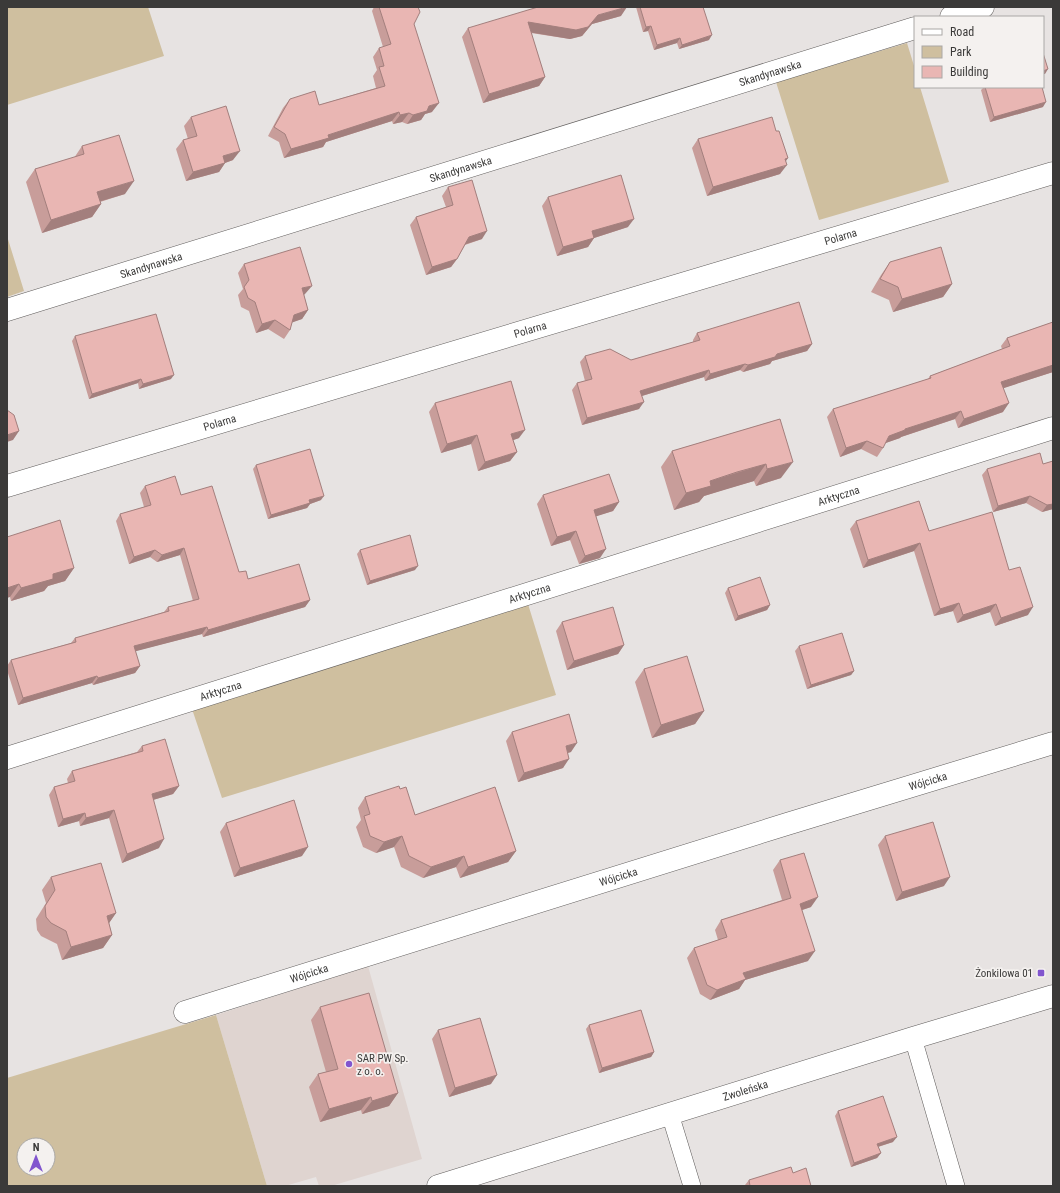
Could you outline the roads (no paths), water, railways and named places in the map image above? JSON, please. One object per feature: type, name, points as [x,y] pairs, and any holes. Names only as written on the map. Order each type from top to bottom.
[{"type":"street","points":[[954,16],[983,7]]},
{"type":"street","name":"Skandynawska","points":[[7,310],[914,28]]},
{"type":"street","name":"Polarna","points":[[7,486],[1053,173]]},
{"type":"street","name":"Arktyczna","points":[[7,758],[1053,428]]},
{"type":"street","name":"Wójcicka","points":[[185,1012],[1053,743]]},
{"type":"street","name":"Zwoleńska","points":[[438,1186],[1053,996]]},
{"type":"lane","points":[[913,1038],[956,1186]]},
{"type":"lane","points":[[670,1114],[692,1186]]},
{"type":"place","name":"Żonkilowa 01","points":[[1041,973]]},
{"type":"place","name":"SAR PW Sp. z o. o.","points":[[349,1064]]}]
